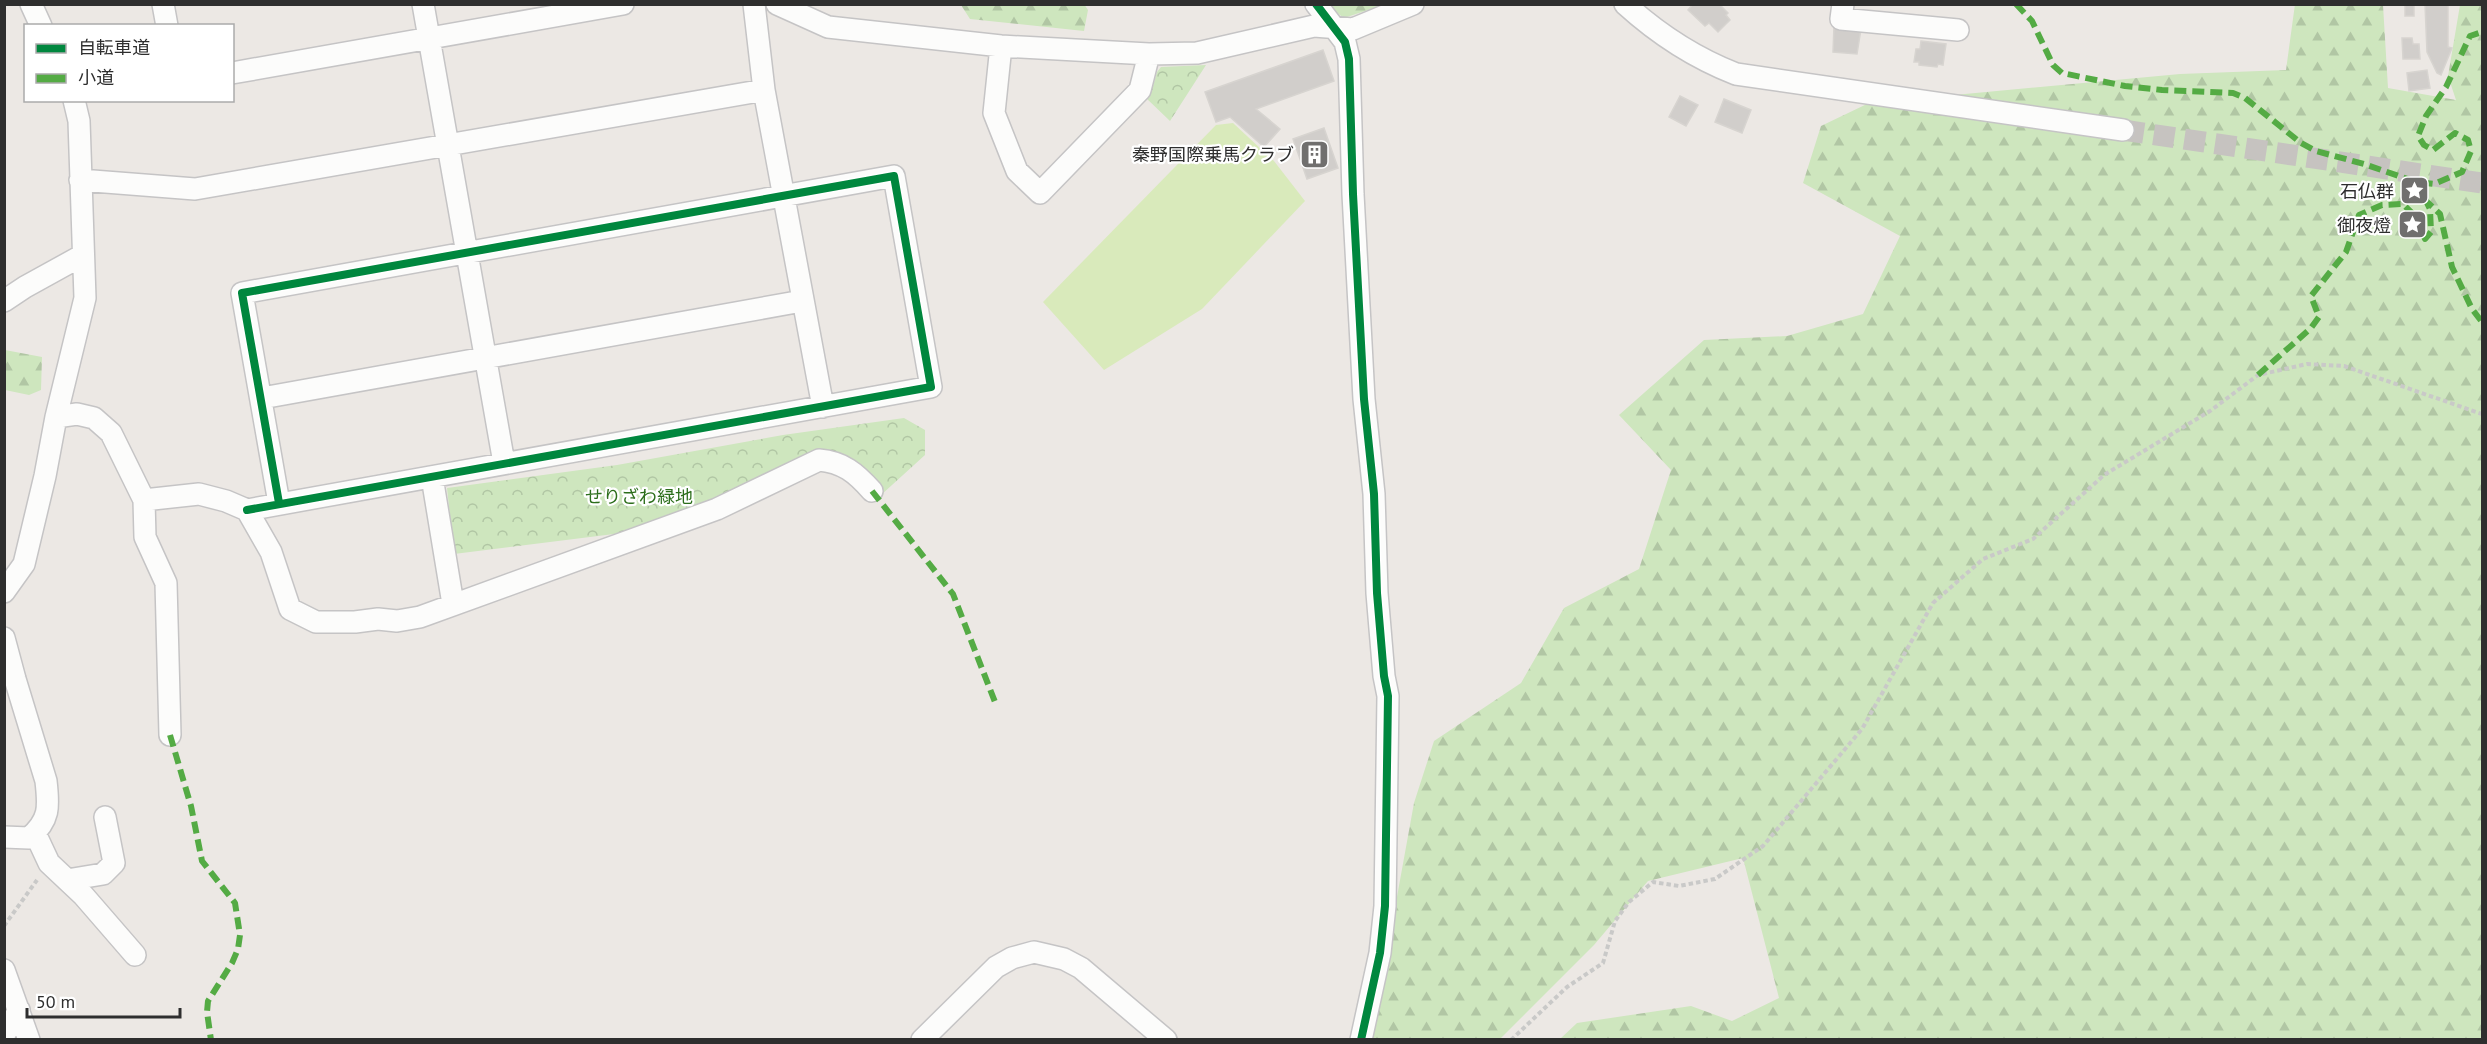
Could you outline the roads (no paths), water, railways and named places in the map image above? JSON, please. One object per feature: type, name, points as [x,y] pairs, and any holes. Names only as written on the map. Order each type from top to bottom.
[{"type":"street","points":[[31,4],[40,24]]},
{"type":"street","points":[[163,4],[167,24]]},
{"type":"street","points":[[423,4],[504,463]]},
{"type":"street","points":[[234,73],[623,4]]},
{"type":"street","points":[[753,4],[764,90],[823,407]]},
{"type":"street","points":[[777,4],[828,27],[1001,46],[1149,54],[1197,53],[1314,26],[1353,29],[1413,4]]},
{"type":"street","points":[[1316,4],[1345,42],[1349,59],[1353,194],[1364,399],[1374,494],[1383,664],[1388,696],[1385,906],[1380,953],[1361,1040]]},
{"type":"street","points":[[1625,4],[1640,19],[1691,53],[1736,74],[2123,130]]},
{"type":"street","points":[[1843,4],[1841,19],[1958,30]]},
{"type":"street","points":[[1001,46],[994,113],[1017,171],[1040,192],[1140,90],[1149,54]]},
{"type":"street","points":[[80,180],[195,189],[764,90]]},
{"type":"street","points":[[4,592],[24,564],[85,298],[79,122],[74,102]]},
{"type":"street","points":[[144,500],[199,494],[226,501],[247,510],[931,387],[894,176],[242,293],[279,503]]},
{"type":"street","points":[[4,301],[25,286],[83,255]]},
{"type":"street","points":[[262,398],[802,301]]},
{"type":"street","points":[[56,417],[77,414],[94,418],[111,433],[144,500],[145,537],[166,584],[170,735]]},
{"type":"street","points":[[247,510],[271,552],[290,609],[315,622],[355,622],[378,619],[397,621],[420,617],[617,548],[717,509],[819,460],[834,461],[856,473],[872,491]]},
{"type":"street","points":[[432,477],[453,604]]},
{"type":"street","points":[[4,638],[46,781],[47,814],[43,825],[29,838],[4,837]]},
{"type":"street","points":[[67,880],[103,874],[114,862],[105,817]]},
{"type":"street","points":[[35,833],[49,863],[135,955]]},
{"type":"street","points":[[922,1040],[996,967],[1012,958],[1034,952],[1064,959],[1081,968],[1166,1040]]},
{"type":"street","points":[[4,970],[29,1040]]},
{"type":"street","points":[[4,1035],[19,1010]]},
{"type":"tunnel","points":[[2123,130],[2482,183]]},
{"type":"place","name":"秦野国際乗馬クラブ","points":[[1315,154]]},
{"type":"place","name":"石仏群","points":[[2415,191]]},
{"type":"place","name":"御夜燈","points":[[2412,225]]},
{"type":"park label","name":"せりざわ緑地","points":[[639,496]]}]
